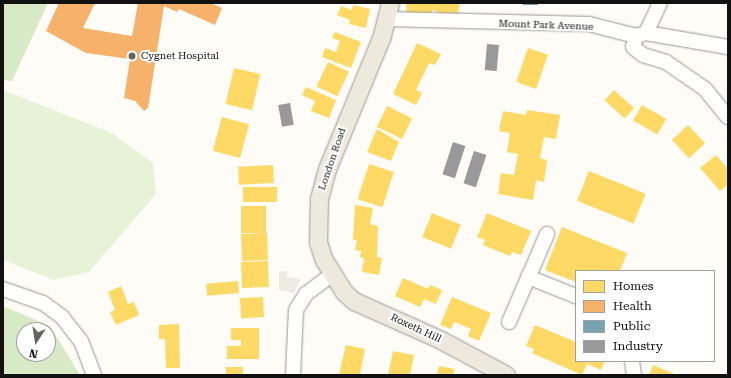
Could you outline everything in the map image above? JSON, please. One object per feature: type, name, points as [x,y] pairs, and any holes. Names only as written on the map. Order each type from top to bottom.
[{"type":"main road","name":"London Road","points":[[333,274],[318,242],[321,191],[386,19],[390,3]]},
{"type":"main road","name":"Roxeth Hill","points":[[333,274],[354,300],[441,340],[506,375]]},
{"type":"street","points":[[660,3],[633,47],[643,55],[666,62],[704,89],[728,118]]},
{"type":"street","name":"Mount Park Avenue","points":[[386,19],[589,24],[641,35],[728,47]]},
{"type":"street","points":[[509,322],[547,234]]},
{"type":"street","points":[[293,375],[296,310],[306,294],[333,274]]},
{"type":"street","points":[[528,277],[575,296]]},
{"type":"street","points":[[3,289],[43,303],[62,317],[81,340],[94,375]]},
{"type":"street","points":[[632,362],[634,375]]},
{"type":"green space","points":[[3,3],[48,3],[12,81],[3,80]]},
{"type":"green space","points":[[3,90],[112,133],[153,163],[156,194],[89,272],[54,280],[3,260]]},
{"type":"green space","points":[[3,306],[41,322],[16,322],[16,362],[56,362],[56,336],[80,375],[3,375]]},
{"type":"shaded area","points":[[288,271],[286,277],[301,279],[294,293],[279,290],[279,272]]},
{"type":"building: Homes","points":[[406,3],[460,3],[457,18],[432,10],[431,16],[407,12]]},
{"type":"building: Homes","points":[[353,5],[370,9],[366,28],[349,24],[350,20],[337,15],[341,6],[352,10]]},
{"type":"building: Homes","points":[[335,32],[361,42],[351,68],[322,57],[325,48],[336,52],[340,41],[332,38]]},
{"type":"building: Homes","points":[[417,43],[441,54],[435,65],[429,63],[416,90],[422,93],[416,105],[393,94]]},
{"type":"building: Homes","points":[[528,48],[548,55],[536,89],[516,82]]},
{"type":"building: Homes","points":[[328,62],[349,72],[337,96],[317,86]]},
{"type":"building: Homes","points":[[234,68],[260,74],[252,110],[226,104]]},
{"type":"building: Homes","points":[[306,87],[336,100],[329,118],[311,111],[315,101],[302,95]]},
{"type":"building: Homes","points":[[614,90],[634,108],[625,118],[605,100]]},
{"type":"building: Homes","points":[[642,105],[666,119],[657,135],[633,121]]},
{"type":"building: Homes","points":[[387,106],[412,118],[402,139],[377,127]]},
{"type":"building: Homes","points":[[527,110],[560,115],[556,139],[544,137],[540,158],[547,160],[544,182],[536,180],[533,200],[498,194],[501,173],[514,175],[518,154],[507,152],[510,133],[499,131],[503,111],[526,115]]},
{"type":"building: Homes","points":[[222,117],[249,124],[240,158],[213,151]]},
{"type":"building: Homes","points":[[688,125],[705,143],[689,158],[672,140]]},
{"type":"building: Homes","points":[[377,129],[399,142],[391,161],[367,152]]},
{"type":"building: Homes","points":[[716,155],[728,169],[728,185],[720,191],[700,168]]},
{"type":"building: Homes","points":[[369,164],[394,172],[382,207],[358,199]]},
{"type":"building: Homes","points":[[273,165],[274,183],[239,185],[238,167]]},
{"type":"building: Homes","points":[[589,171],[646,194],[634,224],[577,201]]},
{"type":"building: Homes","points":[[243,187],[277,187],[277,202],[243,202]]},
{"type":"building: Homes","points":[[355,205],[373,208],[370,224],[378,226],[377,257],[382,258],[379,275],[362,272],[364,258],[360,257],[361,251],[355,250],[357,240],[353,240]]},
{"type":"building: Homes","points":[[241,206],[266,206],[266,233],[241,233]]},
{"type":"building: Homes","points":[[432,213],[461,225],[451,249],[422,237]]},
{"type":"building: Homes","points":[[487,213],[531,231],[521,255],[512,252],[510,256],[483,245],[485,240],[477,237]]},
{"type":"building: Homes","points":[[562,227],[627,253],[620,270],[575,270],[575,282],[545,270]]},
{"type":"building: Homes","points":[[267,233],[268,260],[242,261],[241,234]]},
{"type":"building: Homes","points":[[268,261],[269,287],[242,288],[241,262]]},
{"type":"building: Homes","points":[[403,278],[428,289],[430,285],[442,290],[436,304],[424,299],[420,307],[395,296]]},
{"type":"building: Homes","points":[[238,281],[239,293],[207,296],[206,284]]},
{"type":"building: Homes","points":[[121,286],[128,304],[134,302],[139,315],[116,325],[110,312],[115,310],[108,292]]},
{"type":"building: Homes","points":[[263,297],[264,317],[241,318],[240,298]]},
{"type":"building: Homes","points":[[452,297],[491,313],[479,341],[468,336],[471,329],[454,322],[451,329],[440,325]]},
{"type":"building: Homes","points":[[179,324],[180,368],[166,368],[165,339],[159,339],[159,325]]},
{"type":"building: Homes","points":[[535,325],[575,342],[575,362],[605,362],[601,370],[587,364],[582,375],[532,353],[534,349],[526,346]]},
{"type":"building: Homes","points":[[231,328],[259,328],[259,359],[227,359],[227,346],[241,346],[241,340],[231,340]]},
{"type":"building: Homes","points":[[346,345],[365,349],[360,375],[339,375]]},
{"type":"building: Homes","points":[[393,351],[414,355],[410,375],[388,375]]},
{"type":"building: Homes","points":[[653,365],[677,375],[649,375]]},
{"type":"building: Homes","points":[[439,366],[455,369],[453,375],[437,375]]},
{"type":"building: Homes","points":[[226,367],[243,367],[243,375],[226,375]]},
{"type":"building: Health","name":"Cygnet Hospital","points":[[59,3],[95,3],[83,28],[132,36],[138,3],[211,3],[222,8],[215,25],[179,9],[177,12],[164,6],[148,108],[144,111],[135,101],[124,98],[130,59],[86,53],[46,31]]},
{"type":"building: Public","points":[[523,3],[538,3],[538,5],[523,5]]},
{"type":"building: Industry","points":[[487,44],[499,45],[497,71],[485,70]]},
{"type":"building: Industry","points":[[290,103],[294,125],[282,127],[278,105]]},
{"type":"building: Industry","points":[[453,142],[465,146],[455,178],[442,174]]},
{"type":"building: Industry","points":[[474,151],[486,155],[476,187],[463,183]]},
{"type":"place","name":"Cygnet Hospital","points":[[132,56]]}]
